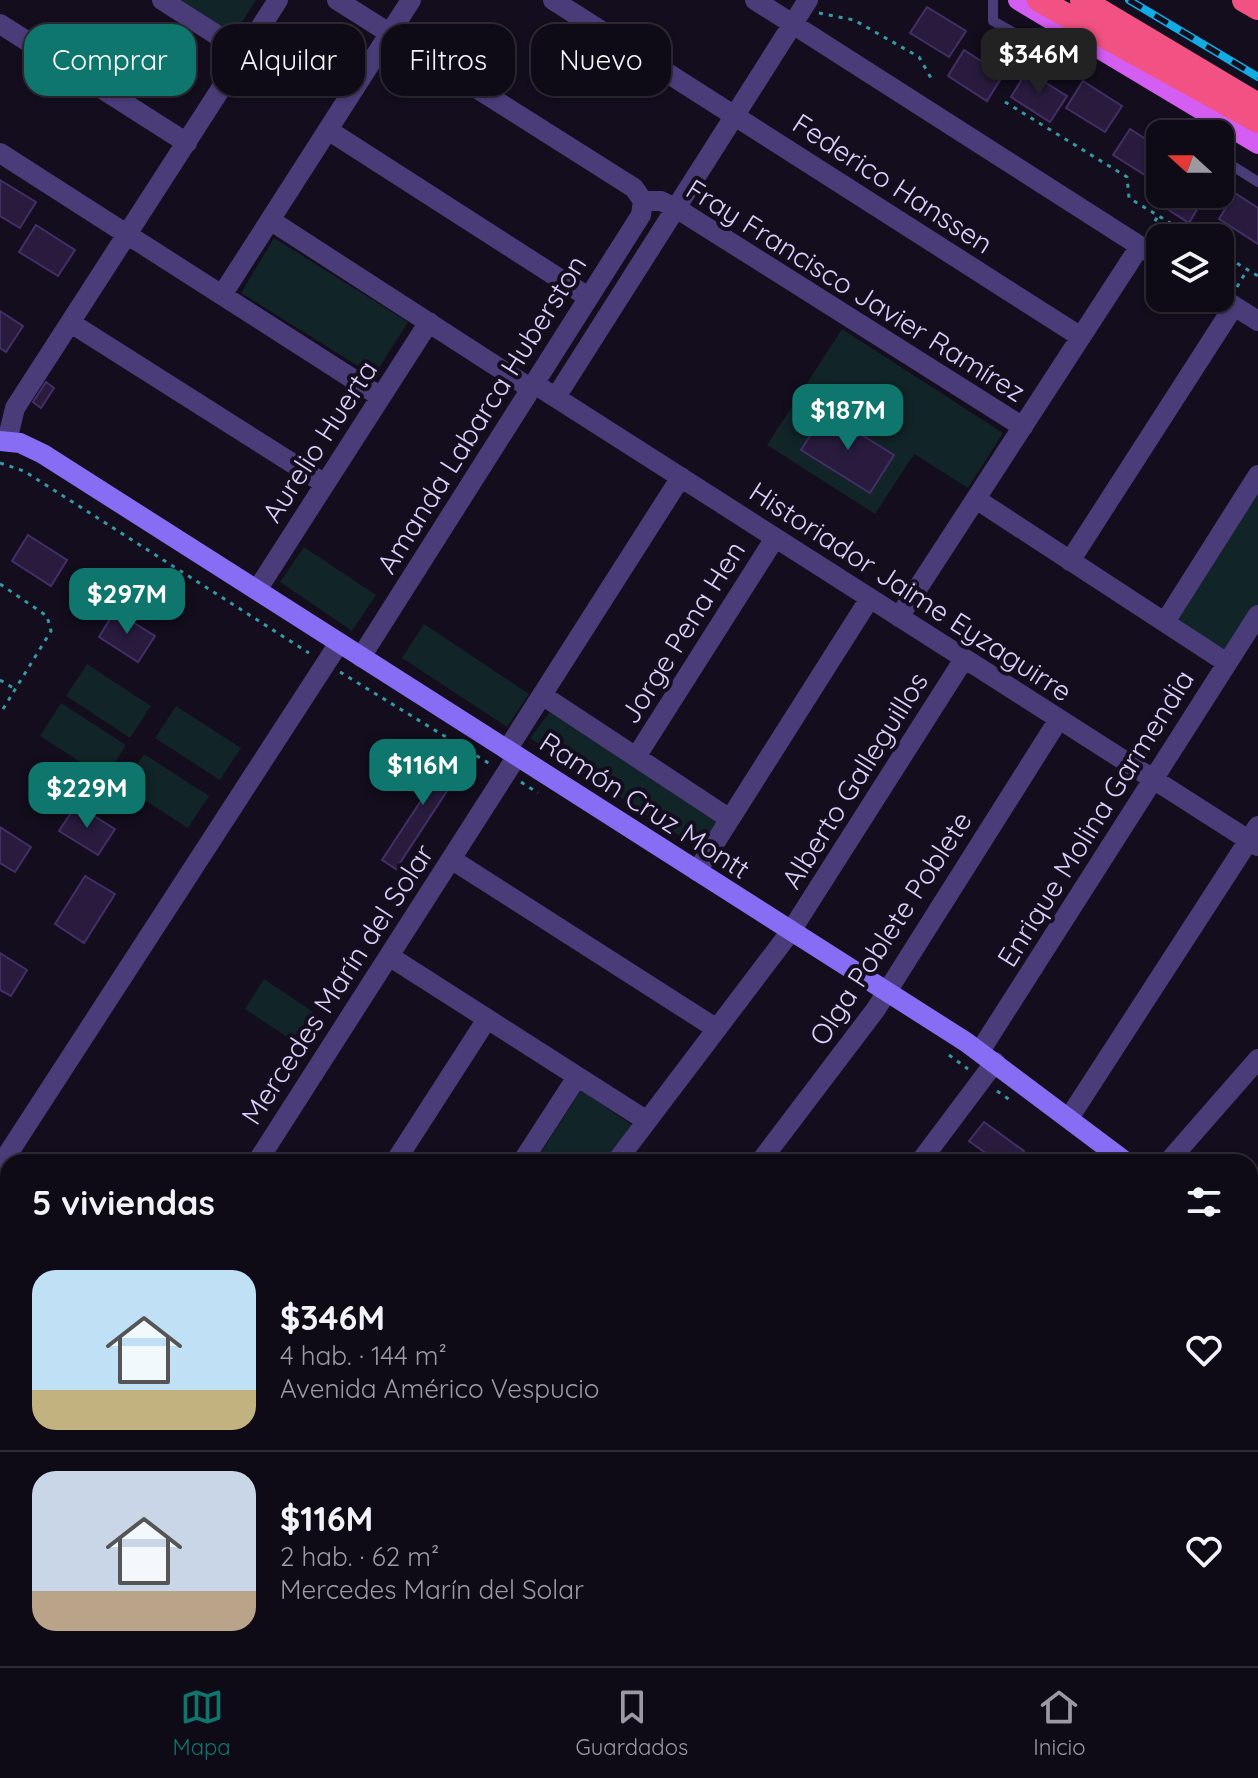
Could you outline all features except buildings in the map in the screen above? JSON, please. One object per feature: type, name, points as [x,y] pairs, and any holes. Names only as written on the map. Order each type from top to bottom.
[{"type":"highway","points":[[1039,0],[1258,121]]},
{"type":"highway","points":[[1082,0],[1258,105]]},
{"type":"highway","points":[[1244,0],[1258,8]]},
{"type":"main road","points":[[1018,0],[1208,120]]},
{"type":"main road","points":[[1234,134],[1258,144]]},
{"type":"street","points":[[162,0],[212,32]]},
{"type":"street","points":[[263,24],[278,0]]},
{"type":"street","name":"Fray Francisco Javier Ramírez","points":[[337,0],[381,27]]},
{"type":"street","points":[[396,24],[411,0]]},
{"type":"street","name":"Federico Hanssen","points":[[553,0],[1081,337]]},
{"type":"street","points":[[755,0],[1146,250]]},
{"type":"street","name":"Amanda Labarca Huberston","points":[[556,397],[806,2]]},
{"type":"street","points":[[0,24],[187,143]]},
{"type":"street","points":[[222,295],[381,47]]},
{"type":"street","points":[[4,441],[15,408],[217,96]]},
{"type":"street","name":"Fray Francisco Javier Ramírez","points":[[489,96],[634,188],[643,201],[661,201],[676,208],[1023,427]]},
{"type":"street","points":[[328,130],[588,297]]},
{"type":"street","points":[[0,153],[381,397]]},
{"type":"street","name":"Amanda Labarca Huberston","points":[[361,657],[641,215],[643,201]]},
{"type":"street","name":"Historiador Jaime Eyzaguirre","points":[[270,220],[429,322],[556,397],[1153,779],[1255,838]]},
{"type":"street","points":[[899,617],[1140,246]]},
{"type":"street","points":[[1234,306],[1258,321]]},
{"type":"street","points":[[1070,561],[1220,312]]},
{"type":"street","name":"Aurelio Huerta","points":[[257,590],[429,322]]},
{"type":"street","points":[[71,323],[325,484]]},
{"type":"street","name":"Ramón Cruz Montt","points":[[4,441],[43,454],[361,657],[510,760],[697,871],[987,1056],[1116,1154]]},
{"type":"street","points":[[1165,622],[1258,475]]},
{"type":"street","name":"Mercedes Marín del Solar","points":[[262,1154],[451,859],[510,760],[542,695],[681,477]]},
{"type":"street","points":[[976,499],[1227,663]]},
{"type":"street","name":"Jorge Pena Hen","points":[[636,757],[775,538]]},
{"type":"street","points":[[697,871],[870,598]]},
{"type":"street","name":"Enrique Molina Garmendia","points":[[926,1154],[982,1079],[987,1056],[1153,779],[1258,615]]},
{"type":"street","points":[[8,1154],[339,643]]},
{"type":"street","name":"Alberto Galleguillos","points":[[622,1154],[791,931],[964,659]]},
{"type":"street","points":[[542,695],[730,819]]},
{"type":"street","name":"Olga Poblete Poblete","points":[[766,1154],[885,991],[1059,719]]},
{"type":"street","points":[[1069,1118],[1255,838]]},
{"type":"street","points":[[451,859],[717,1029]]},
{"type":"street","points":[[389,956],[647,1121]]},
{"type":"street","points":[[400,1154],[487,1019]]},
{"type":"street","points":[[1175,1154],[1258,1059]]},
{"type":"street","points":[[527,1154],[577,1077]]},
{"type":"lane","points":[[993,0],[993,21],[1050,53],[1074,34]]},
{"type":"lane","points":[[1234,167],[1258,182]]},
{"type":"path","points":[[806,2],[826,17],[854,20],[919,57],[931,78]]},
{"type":"path","points":[[1005,102],[1127,177],[1129,198],[1172,224]]},
{"type":"path","points":[[1234,261],[1258,276]]},
{"type":"path","points":[[0,463],[24,471],[326,663],[510,760],[545,797]]},
{"type":"path","points":[[0,584],[47,616],[51,631],[0,714]]},
{"type":"path","points":[[0,680],[15,689]]},
{"type":"path","points":[[947,1054],[1020,1107]]},
{"type":"green space","points":[[173,0],[256,0],[241,24],[212,25]]},
{"type":"green space","points":[[274,238],[408,322],[374,376],[241,293]]},
{"type":"green space","points":[[842,329],[1003,433],[968,488],[914,454],[875,514],[767,445]]},
{"type":"green space","points":[[1258,484],[1258,608],[1228,657],[1171,618]]},
{"type":"green space","points":[[304,547],[376,595],[352,631],[280,582]]},
{"type":"green space","points":[[424,624],[529,694],[507,727],[402,658]]},
{"type":"green space","points":[[87,664],[151,706],[130,738],[66,696]]},
{"type":"green space","points":[[61,703],[126,745],[105,778],[40,736]]},
{"type":"green space","points":[[176,706],[241,748],[220,780],[155,738]]},
{"type":"green space","points":[[552,709],[722,819],[700,849],[530,738]]},
{"type":"green space","points":[[144,754],[209,796],[188,828],[123,786]]},
{"type":"green space","points":[[264,979],[316,1014],[296,1043],[245,1009]]},
{"type":"green space","points":[[581,1090],[632,1125],[610,1154],[540,1154]]},
{"type":"railway","points":[[1129,0],[1258,77]]}]
